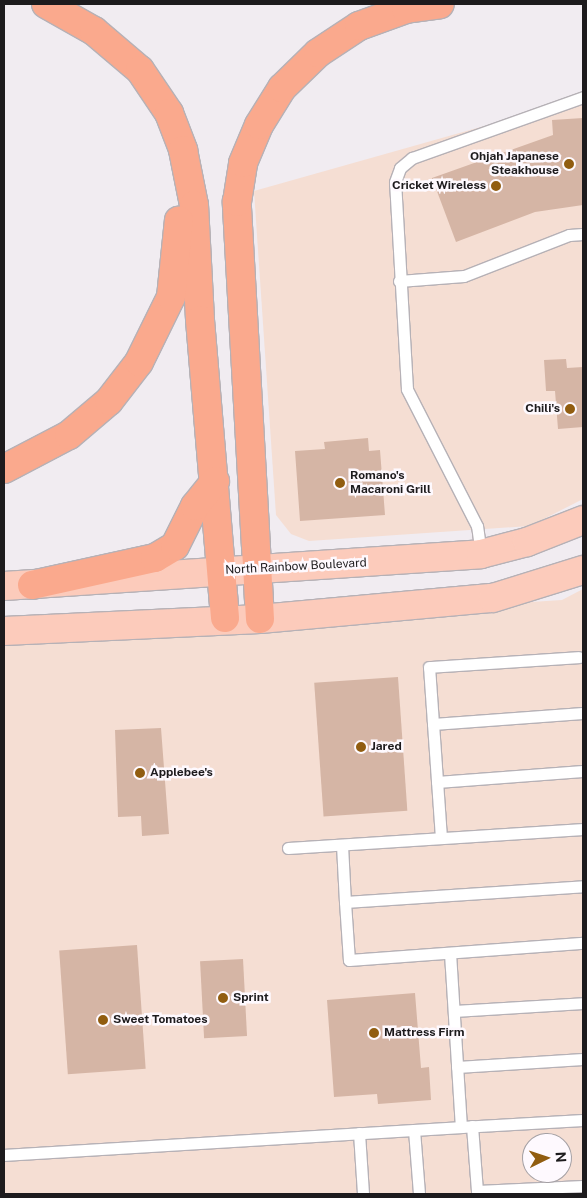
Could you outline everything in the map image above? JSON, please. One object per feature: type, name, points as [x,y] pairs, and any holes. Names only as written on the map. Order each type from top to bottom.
[{"type":"highway","points":[[4,469],[69,435],[109,401],[124,381],[163,319],[171,297],[179,247],[172,175],[164,147],[138,94],[96,48],[24,4]]},
{"type":"highway","points":[[46,4],[94,31],[140,70],[168,112],[183,150],[194,205],[200,320],[223,572],[225,618]]},
{"type":"highway","points":[[260,619],[260,569],[240,276],[237,202],[243,163],[259,125],[282,88],[318,53],[358,26],[406,9],[440,4]]},
{"type":"highway","points":[[32,585],[155,558],[175,546],[195,506],[215,481]]},
{"type":"main road","name":"North Rainbow Boulevard","points":[[4,586],[481,554],[527,542],[583,520]]},
{"type":"main road","points":[[4,631],[225,618],[260,619],[492,598],[583,570]]},
{"type":"lane","points":[[481,554],[477,526],[407,389],[399,281],[395,182],[400,168],[412,158],[583,97]]},
{"type":"lane","points":[[399,281],[464,276],[569,236],[583,234]]},
{"type":"lane","points":[[441,838],[429,667],[579,657]]},
{"type":"lane","points":[[433,724],[583,713]]},
{"type":"lane","points":[[437,782],[583,771]]},
{"type":"lane","points":[[288,848],[583,829]]},
{"type":"lane","points":[[342,844],[349,960],[583,943]]},
{"type":"lane","points":[[345,902],[583,886]]},
{"type":"lane","points":[[450,952],[457,1067],[477,1193],[535,1191],[583,1186]]},
{"type":"lane","points":[[454,1011],[583,1003]]},
{"type":"lane","points":[[457,1067],[583,1059]]},
{"type":"lane","points":[[4,1155],[583,1120]]},
{"type":"lane","points":[[414,1130],[419,1194]]},
{"type":"lane","points":[[359,1133],[363,1194]]},
{"type":"shaded area","points":[[583,98],[583,499],[530,526],[309,541],[291,534],[276,515],[254,191]]},
{"type":"shaded area","points":[[583,589],[583,1194],[4,1194],[4,636],[562,600]]},
{"type":"building","name":"Cricket Wireless","points":[[583,118],[583,205],[535,212],[456,242],[432,178],[553,135],[552,120]]},
{"type":"building","name":"Chili's","points":[[566,359],[567,368],[583,367],[583,427],[558,429],[555,391],[546,391],[544,360]]},
{"type":"building","name":"Romano's Macaroni Grill","points":[[368,438],[369,451],[380,450],[385,515],[300,521],[295,451],[325,449],[324,442]]},
{"type":"building","name":"Jared","points":[[398,677],[407,811],[324,817],[314,683]]},
{"type":"building","name":"Applebee's","points":[[161,728],[169,834],[142,836],[141,816],[118,817],[115,730]]},
{"type":"building","name":"Sweet Tomatoes","points":[[137,945],[146,1069],[68,1074],[59,950]]},
{"type":"building","name":"Sprint","points":[[243,959],[247,1036],[204,1038],[200,961]]},
{"type":"building","name":"Mattress Firm","points":[[415,993],[421,1068],[429,1067],[431,1100],[378,1104],[377,1094],[334,1097],[327,1000]]},
{"type":"place","name":"Ohjah Japanese Steakhouse","points":[[569,164]]},
{"type":"place","name":"Cricket Wireless","points":[[496,186]]},
{"type":"place","name":"Chili's","points":[[570,409]]},
{"type":"place","name":"Romano's Macaroni Grill","points":[[340,483]]},
{"type":"place","name":"Jared","points":[[361,747]]},
{"type":"place","name":"Applebee's","points":[[140,773]]},
{"type":"place","name":"Sprint","points":[[223,998]]},
{"type":"place","name":"Sweet Tomatoes","points":[[103,1020]]},
{"type":"place","name":"Mattress Firm","points":[[374,1033]]}]
